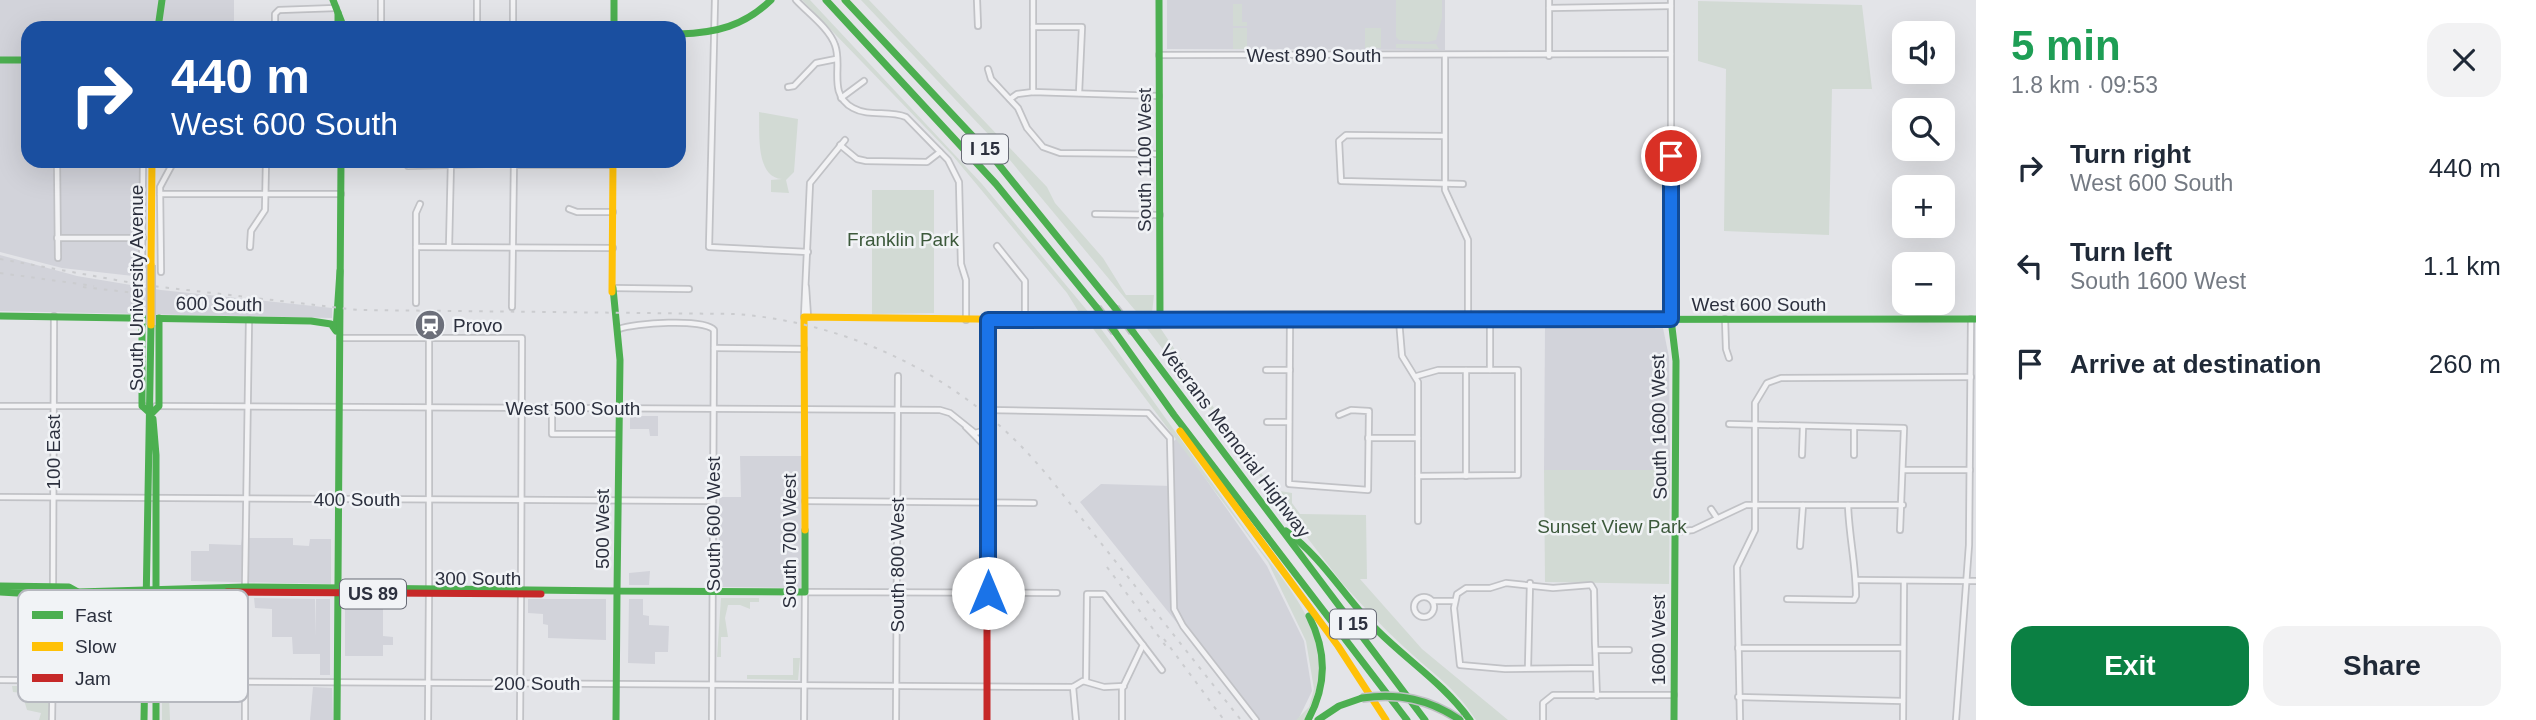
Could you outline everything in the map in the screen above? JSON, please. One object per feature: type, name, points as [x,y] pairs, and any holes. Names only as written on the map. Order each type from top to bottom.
[{"type":"main road","points":[[159,21],[162,0]]},
{"type":"main road","points":[[614,0],[614,21]]},
{"type":"main road","points":[[686,34],[715,33],[744,23],[771,0]]},
{"type":"main road","name":"Veterans Memorial Highway","points":[[826,0],[1002,191],[1097,308],[1174,415],[1407,720]]},
{"type":"main road","name":"Veterans Memorial Highway","points":[[845,0],[988,151],[1115,308],[1425,720]]},
{"type":"main road","name":"South 1100 West","points":[[1159,0],[1160,320]]},
{"type":"main road","points":[[0,60],[21,60]]},
{"type":"main road","name":"South University Avenue","points":[[144,590],[151,408],[151,324],[147,265],[152,168]]},
{"type":"main road","points":[[337,720],[341,168]]},
{"type":"main road","points":[[613,168],[613,288],[615,329],[619,338]]},
{"type":"main road","points":[[338,335],[337,282],[340,271]]},
{"type":"main road","points":[[613,288],[619,338]]},
{"type":"main road","name":"600 South","points":[[0,316],[311,321]]},
{"type":"main road","points":[[142,318],[151,408]]},
{"type":"main road","points":[[151,408],[159,318]]},
{"type":"main road","points":[[311,321],[336,318]]},
{"type":"main road","name":"West 600 South","points":[[806,319],[1974,319]]},
{"type":"main road","name":"South 700 West","points":[[806,319],[806,362]]},
{"type":"main road","name":"South 700 West","points":[[805,592],[806,319]]},
{"type":"main road","name":"South 1600 West","points":[[1671,319],[1676,361],[1674,560]]},
{"type":"main road","points":[[988,320],[988,720]]},
{"type":"main road","points":[[311,321],[331,324],[338,335]]},
{"type":"main road","name":"500 West","points":[[616,720],[619,338]]},
{"type":"main road","name":"South University Avenue","points":[[151,408],[155,434],[157,590]]},
{"type":"main road","points":[[988,410],[988,461]]},
{"type":"main road","points":[[1174,415],[1180,432],[1204,467],[1359,676],[1385,720]]},
{"type":"main road","points":[[1281,528],[1301,541],[1374,627],[1451,696],[1470,720]]},
{"type":"main road","name":"1600 West","points":[[1674,560],[1674,720]]},
{"type":"main road","points":[[1287,581],[1312,622],[1322,649],[1321,692],[1308,720]]},
{"type":"main road","name":"300 South","points":[[0,586],[43,590]]},
{"type":"main road","name":"300 South","points":[[58,590],[69,587],[74,590]]},
{"type":"main road","name":"300 South","points":[[144,590],[245,590]]},
{"type":"main road","name":"300 South","points":[[248,590],[805,592]]},
{"type":"main road","name":"300 South","points":[[0,592],[18,592]]},
{"type":"main road","points":[[1318,720],[1339,706],[1362,698],[1390,695],[1415,698],[1439,707],[1460,720]]},
{"type":"main road","name":"South University Avenue","points":[[144,702],[144,720]]},
{"type":"main road","name":"South University Avenue","points":[[156,702],[156,720]]},
{"type":"street","points":[[381,0],[381,21]]},
{"type":"street","points":[[477,0],[477,21]]},
{"type":"street","points":[[513,0],[513,21]]},
{"type":"street","points":[[715,0],[709,247],[808,251]]},
{"type":"street","points":[[796,0],[833,39],[837,90],[841,98],[859,111],[906,117],[953,167],[960,190],[961,264],[966,280],[966,320]]},
{"type":"street","points":[[977,0],[978,26]]},
{"type":"street","points":[[1032,92],[1033,0]]},
{"type":"street","points":[[1549,0],[1549,56]]},
{"type":"street","points":[[1549,8],[1671,3]]},
{"type":"street","name":"South 1600 West","points":[[1671,3],[1671,319]]},
{"type":"street","points":[[276,21],[278,10],[336,7]]},
{"type":"street","points":[[1033,27],[1082,27],[1079,93]]},
{"type":"street","name":"West 890 South","points":[[1159,55],[1444,57],[1671,54]]},
{"type":"street","points":[[1444,57],[1445,184],[1447,199],[1468,240],[1468,319]]},
{"type":"street","points":[[789,87],[794,86],[820,60],[836,59]]},
{"type":"street","points":[[988,69],[991,79],[1010,99],[1027,128],[1043,147],[1052,152],[1159,154]]},
{"type":"street","points":[[841,98],[864,81]]},
{"type":"street","points":[[1010,99],[1017,94],[1032,92],[1159,96]]},
{"type":"street","points":[[1444,135],[1346,135],[1339,141],[1340,178],[1344,183],[1463,184]]},
{"type":"street","name":"South 700 West","points":[[806,319],[810,183],[845,139]]},
{"type":"street","points":[[840,145],[853,157],[866,161],[927,162],[940,152]]},
{"type":"street","points":[[57,168],[58,258]]},
{"type":"street","points":[[143,168],[143,239],[147,265]]},
{"type":"street","points":[[161,272],[160,194],[162,181],[170,168]]},
{"type":"street","points":[[250,247],[251,231],[265,210],[265,168]]},
{"type":"street","points":[[449,247],[451,168]]},
{"type":"street","points":[[512,307],[514,168]]},
{"type":"street","points":[[160,194],[341,194]]},
{"type":"street","points":[[416,303],[416,213],[420,204]]},
{"type":"street","points":[[569,209],[577,212],[613,212]]},
{"type":"street","points":[[1095,214],[1160,215]]},
{"type":"street","points":[[57,239],[143,239]]},
{"type":"street","points":[[416,247],[613,248]]},
{"type":"street","points":[[997,247],[1025,281],[1025,320]]},
{"type":"street","points":[[613,288],[689,289]]},
{"type":"street","name":"100 East","points":[[54,316],[54,590]]},
{"type":"street","points":[[1490,319],[1490,370]]},
{"type":"street","points":[[1725,319],[1729,358]]},
{"type":"street","points":[[1956,720],[1973,446],[1970,377],[1974,319]]},
{"type":"street","points":[[245,590],[248,320]]},
{"type":"street","points":[[1290,320],[1289,484],[1367,490],[1369,411],[1356,410],[1339,415]]},
{"type":"street","points":[[1399,320],[1402,356],[1417,376],[1418,521]]},
{"type":"street","name":"South 600 West","points":[[619,329],[630,324],[707,324],[713,329],[712,720]]},
{"type":"street","points":[[338,335],[522,338],[520,720]]},
{"type":"street","points":[[428,720],[429,338]]},
{"type":"street","points":[[714,348],[804,349]]},
{"type":"street","points":[[1266,370],[1290,370]]},
{"type":"street","points":[[1417,376],[1438,370],[1518,370],[1518,475],[1418,476]]},
{"type":"street","points":[[1466,370],[1466,476]]},
{"type":"street","name":"South 800 West","points":[[896,720],[898,376]]},
{"type":"street","points":[[1740,720],[1737,567],[1755,530],[1754,426],[1755,403],[1760,391],[1767,383],[1781,378],[1970,377]]},
{"type":"street","name":"West 500 South","points":[[0,405],[946,411],[977,434],[986,430]]},
{"type":"street","points":[[552,408],[552,434],[618,434]]},
{"type":"street","points":[[988,410],[1148,413],[1172,443],[1174,609],[1256,720]]},
{"type":"street","points":[[1267,422],[1289,422]]},
{"type":"street","points":[[1729,424],[1904,428],[1900,530]]},
{"type":"street","points":[[965,426],[987,449]]},
{"type":"street","points":[[1802,455],[1803,427]]},
{"type":"street","points":[[1854,427],[1854,455]]},
{"type":"street","points":[[1368,438],[1418,438]]},
{"type":"street","points":[[1903,470],[1970,470]]},
{"type":"street","name":"400 South","points":[[0,497],[713,501]]},
{"type":"street","points":[[805,501],[1034,503]]},
{"type":"street","points":[[1800,546],[1803,505]]},
{"type":"street","points":[[1787,599],[1854,600],[1856,580],[1849,542],[1848,505]]},
{"type":"street","points":[[1675,532],[1693,530],[1737,507],[1903,505]]},
{"type":"street","points":[[1711,509],[1717,518]]},
{"type":"street","points":[[1856,580],[1976,581]]},
{"type":"street","points":[[1903,720],[1904,580]]},
{"type":"street","points":[[1596,668],[1506,669],[1460,665],[1454,601],[1457,594],[1466,588],[1530,583],[1553,588],[1591,585],[1596,668],[1597,696]]},
{"type":"street","points":[[1528,667],[1530,583]]},
{"type":"street","points":[[805,592],[1057,593]]},
{"type":"street","name":"South 700 West","points":[[804,720],[805,592]]},
{"type":"street","points":[[1086,681],[1087,594],[1104,594],[1161,670]]},
{"type":"street","points":[[1433,601],[1429,616],[1420,617],[1415,612],[1414,603],[1419,598],[1454,601]]},
{"type":"street","points":[[1122,720],[1124,685],[1143,645]]},
{"type":"street","points":[[1738,648],[1903,648]]},
{"type":"street","points":[[1595,650],[1629,650]]},
{"type":"street","name":"200 South","points":[[0,680],[18,680]]},
{"type":"street","name":"200 South","points":[[248,681],[987,684],[1073,687]]},
{"type":"street","points":[[1076,720],[1073,687],[1086,681],[1104,687],[1124,685]]},
{"type":"street","points":[[1542,720],[1546,698],[1553,695],[1674,695]]},
{"type":"street","points":[[1738,697],[1903,701]]},
{"type":"street","name":"100 East","points":[[52,702],[52,720]]},
{"type":"street","points":[[245,702],[245,720]]},
{"type":"shaded area","points":[[0,0],[234,0],[234,21],[21,21],[21,168],[143,168],[142,277],[62,268],[0,252]]},
{"type":"shaded area","points":[[1167,0],[1445,0],[1445,50],[1167,49]]},
{"type":"shaded area","points":[[0,255],[77,276],[161,290],[332,308],[332,318],[0,311]]},
{"type":"shaded area","points":[[1545,327],[1663,328],[1669,357],[1670,470],[1544,470]]},
{"type":"shaded area","points":[[630,416],[658,416],[658,436],[650,436],[649,429],[630,429]]},
{"type":"shaded area","points":[[1177,438],[1267,566],[1304,641],[1312,691],[1298,720],[1255,720],[1080,502],[1101,484],[1172,486],[1172,443]]},
{"type":"shaded area","points":[[740,456],[802,456],[801,588],[719,587],[719,497],[741,497]]},
{"type":"shaded area","points":[[242,538],[293,538],[293,545],[309,546],[310,539],[331,539],[331,584],[191,581],[191,551],[209,551],[209,544],[241,545]]},
{"type":"shaded area","points":[[650,571],[649,585],[629,585],[629,573]]},
{"type":"shaded area","points":[[254,598],[315,599],[315,637],[316,599],[330,599],[330,675],[320,675],[320,654],[293,654],[292,637],[272,637],[272,609],[255,608]]},
{"type":"shaded area","points":[[345,598],[383,598],[383,636],[393,637],[393,645],[383,645],[383,656],[345,656]]},
{"type":"shaded area","points":[[528,599],[606,599],[606,640],[548,638],[548,625],[543,624],[543,614],[528,613]]},
{"type":"shaded area","points":[[629,599],[643,599],[643,615],[649,616],[649,625],[669,626],[668,652],[655,652],[655,664],[628,663]]},
{"type":"shaded area","points":[[313,687],[332,688],[333,720],[310,720]]},
{"type":"green space","points":[[802,0],[810,0],[982,184],[1090,314],[1080,314],[1067,293],[953,156]]},
{"type":"green space","points":[[861,0],[869,0],[1047,187],[1055,203],[1103,258],[1126,295],[1154,295],[1152,313],[1139,314],[1134,309],[989,135]]},
{"type":"green space","points":[[1396,0],[1442,0],[1442,18],[1436,40],[1399,40],[1396,37]]},
{"type":"green space","points":[[1698,1],[1862,5],[1872,89],[1832,89],[1829,235],[1724,231],[1726,69],[1698,61]]},
{"type":"green space","points":[[1233,4],[1242,4],[1242,22],[1247,22],[1247,26],[1233,26]]},
{"type":"green space","points":[[1233,28],[1247,28],[1247,49],[1233,49]]},
{"type":"green space","points":[[1365,28],[1381,28],[1381,48],[1365,48]]},
{"type":"green space","points":[[1396,44],[1436,44],[1439,49],[1396,48]]},
{"type":"green space","points":[[759,112],[798,119],[794,172],[786,180],[789,193],[771,192],[771,180],[782,179],[773,176],[763,162]]},
{"type":"green space","name":"Franklin Park","points":[[872,190],[934,190],[934,313],[872,314]]},
{"type":"green space","points":[[1091,326],[1099,326],[1303,610],[1316,639],[1320,660],[1316,691],[1304,720],[1296,720],[1309,707],[1314,689],[1306,641],[1268,562]]},
{"type":"green space","points":[[1145,326],[1159,326],[1232,435],[1274,490],[1292,493],[1292,503],[1300,514],[1366,515],[1367,579],[1360,579],[1422,649],[1508,720],[1476,720],[1451,689],[1396,639],[1342,583]]},
{"type":"green space","name":"Sunset View Park","points":[[1544,470],[1670,470],[1669,584],[1545,582]]},
{"type":"green space","points":[[721,598],[759,598],[759,602],[750,602],[750,609],[740,605],[728,605],[725,618],[728,637],[721,637],[721,657],[717,657]]},
{"type":"green space","points":[[793,658],[800,658],[798,680],[747,679],[747,675],[793,675]]},
{"type":"green space","points":[[12,686],[18,686],[18,693],[13,692]]},
{"type":"green space","points":[[25,702],[50,702],[50,720],[39,720],[41,713],[27,710]]},
{"type":"green space","points":[[162,702],[169,702],[170,720],[162,720]]},
{"type":"railway","points":[[0,259],[144,285],[358,310],[737,314],[777,319],[854,339],[891,354],[960,394],[1021,446],[1056,486],[1241,720]]},
{"type":"railway","points":[[0,273],[94,286]]},
{"type":"railway","points":[[83,287],[135,293]]},
{"type":"railway","points":[[1107,567],[1168,649]]},
{"type":"railway","points":[[1164,639],[1224,720]]},
{"type":"traffic: fast","points":[[159,21],[162,0]]},
{"type":"traffic: fast","points":[[333,0],[341,21]]},
{"type":"traffic: fast","points":[[614,0],[614,21]]},
{"type":"traffic: fast","points":[[686,33],[717,30],[740,22],[771,0]]},
{"type":"traffic: fast","points":[[826,0],[996,184],[1097,308]]},
{"type":"traffic: fast","points":[[845,0],[995,160],[1115,308]]},
{"type":"traffic: fast","points":[[1159,0],[1160,320]]},
{"type":"traffic: fast","points":[[338,13],[338,21]]},
{"type":"traffic: fast","points":[[0,60],[21,60]]},
{"type":"traffic: fast","points":[[337,720],[341,168]]},
{"type":"traffic: fast","points":[[336,330],[340,271]]},
{"type":"traffic: fast","points":[[613,288],[620,360],[617,591],[805,592],[805,530]]},
{"type":"traffic: fast","points":[[1097,308],[1115,332]]},
{"type":"traffic: fast","points":[[1115,308],[1133,332]]},
{"type":"traffic: fast","points":[[0,316],[311,321],[331,324],[336,331]]},
{"type":"traffic: fast","points":[[142,318],[142,406],[151,414],[159,406],[159,318]]},
{"type":"traffic: fast","points":[[1671,319],[1676,361],[1674,720]]},
{"type":"traffic: fast","points":[[1071,320],[1976,319]]},
{"type":"traffic: fast","points":[[987,550],[988,320]]},
{"type":"traffic: fast","points":[[146,590],[151,325]]},
{"type":"traffic: fast","points":[[1115,332],[1174,415],[1407,720]]},
{"type":"traffic: fast","points":[[1133,332],[1425,720]]},
{"type":"traffic: fast","points":[[153,419],[156,455],[156,590]]},
{"type":"traffic: fast","points":[[1286,531],[1323,566],[1365,618],[1437,684],[1470,720]]},
{"type":"traffic: fast","points":[[0,586],[69,587],[74,590]]},
{"type":"traffic: fast","points":[[145,590],[245,587],[617,591],[616,720]]},
{"type":"traffic: fast","points":[[0,592],[18,593]]},
{"type":"traffic: fast","points":[[1308,720],[1319,694],[1322,668],[1322,655],[1309,616]]},
{"type":"traffic: fast","points":[[1362,698],[1389,696],[1413,699],[1437,707],[1460,720]]},
{"type":"traffic: fast","points":[[1318,720],[1339,706],[1362,698]]},
{"type":"traffic: fast","points":[[144,702],[144,720]]},
{"type":"traffic: fast","points":[[156,702],[156,720]]},
{"type":"traffic: slow","points":[[151,265],[152,168]]},
{"type":"traffic: slow","points":[[612,292],[613,168]]},
{"type":"traffic: slow","points":[[151,265],[151,325]]},
{"type":"traffic: slow","points":[[805,530],[804,317],[1071,320]]},
{"type":"traffic: slow","points":[[1180,431],[1338,646],[1386,720]]},
{"type":"traffic: jam","points":[[987,550],[987,720]]},
{"type":"traffic: jam","points":[[248,592],[541,594]]},
{"type":"place","name":"Provo","points":[[430,325]]},
{"type":"route","points":[[988,593],[988,320],[1671,319],[1671,156]]}]
